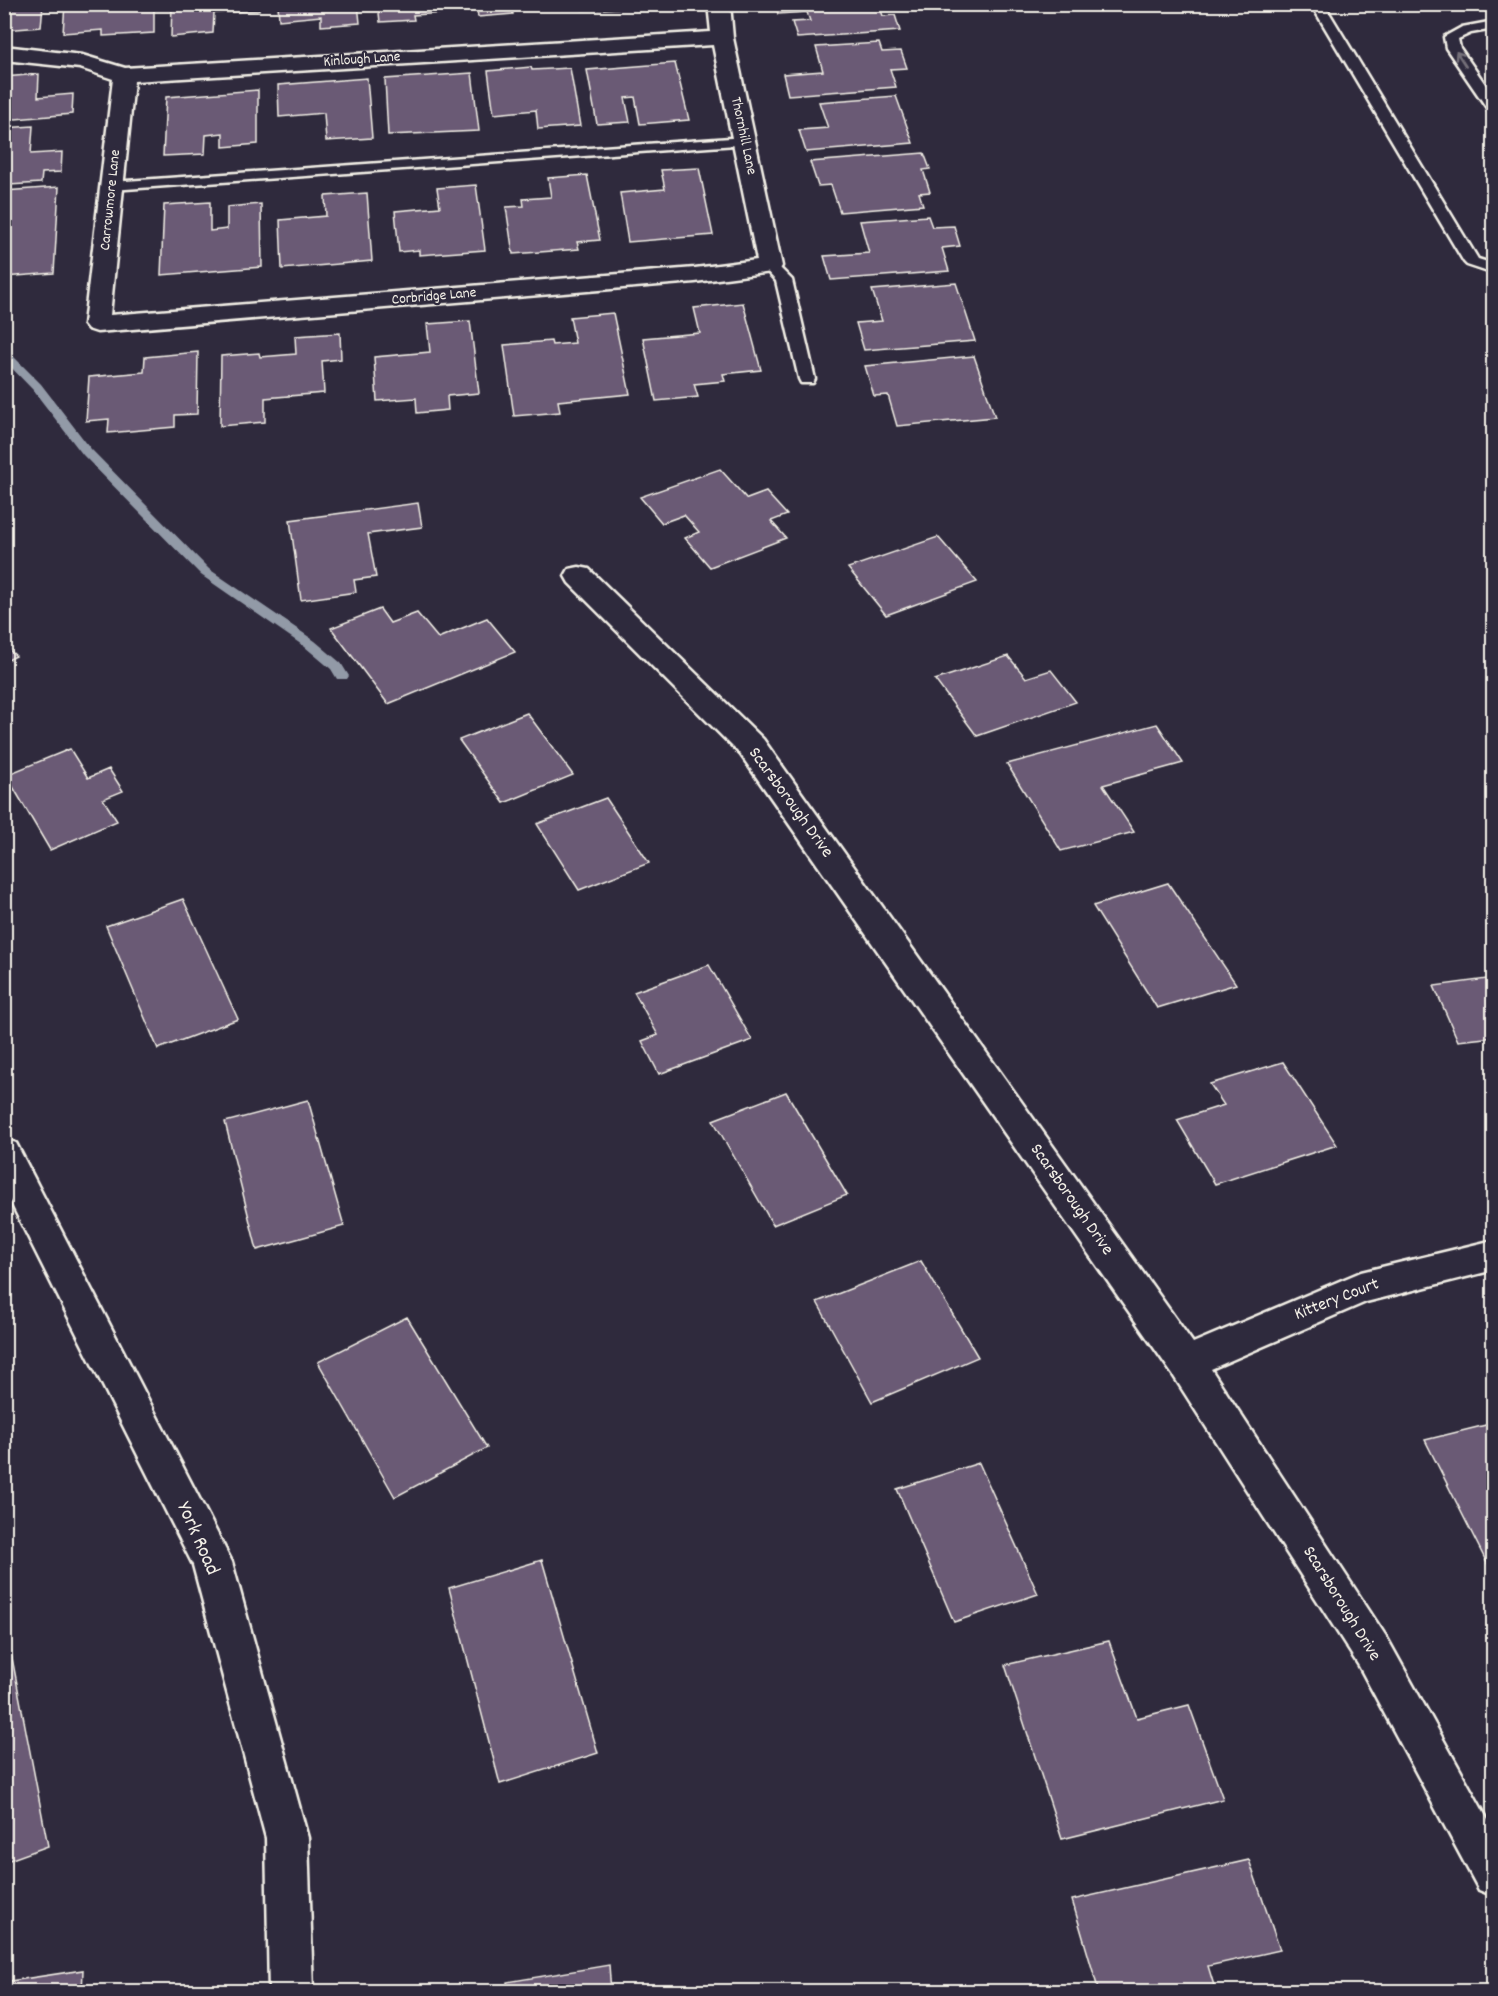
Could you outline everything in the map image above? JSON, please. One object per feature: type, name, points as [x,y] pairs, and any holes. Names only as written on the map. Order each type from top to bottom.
[{"type":"street","name":"Thornhill Lane","points":[[719,4],[722,38],[770,266]]},
{"type":"street","name":"Kinlough Lane","points":[[4,53],[82,62],[124,75],[722,38]]},
{"type":"street","name":"Carrowmore Lane","points":[[97,324],[124,75]]},
{"type":"street","name":"Corbridge Lane","points":[[97,324],[683,276],[770,266]]},
{"type":"street","name":"Scarsborough Drive","points":[[579,576],[752,747],[1186,1363],[1373,1652],[1494,1875]]},
{"type":"street","name":"York Road","points":[[4,1153],[212,1562],[287,1838],[291,1992]]},
{"type":"street","name":"Kittery Court","points":[[1186,1363],[1361,1288],[1494,1255]]},
{"type":"lane","points":[[1317,4],[1472,261],[1494,269]]},
{"type":"lane","points":[[1494,26],[1467,30],[1451,37],[1454,48],[1494,108]]},
{"type":"lane","points":[[112,186],[745,141]]},
{"type":"lane","points":[[770,266],[784,280],[807,379]]},
{"type":"building","points":[[4,4],[43,4],[41,27],[4,30]]},
{"type":"building","points":[[65,4],[154,4],[154,33],[103,36],[103,30],[63,33]]},
{"type":"building","points":[[172,4],[259,4],[259,10],[214,13],[213,33],[171,37]]},
{"type":"building","points":[[278,4],[358,4],[360,23],[321,26],[321,16],[279,20]]},
{"type":"building","points":[[378,4],[459,4],[460,12],[413,15],[414,20],[380,22]]},
{"type":"building","points":[[476,4],[512,4],[513,14],[478,17]]},
{"type":"building","points":[[581,4],[617,4],[618,8],[582,10]]},
{"type":"building","points":[[775,4],[879,4],[883,16],[895,15],[900,31],[797,38],[792,22],[810,21],[807,12],[778,14]]},
{"type":"building","points":[[879,43],[882,52],[901,51],[907,68],[890,69],[896,87],[788,95],[783,74],[823,71],[816,47]]},
{"type":"building","points":[[675,63],[689,120],[640,124],[635,97],[625,98],[630,122],[597,124],[587,70]]},
{"type":"building","points":[[531,67],[532,70],[570,68],[580,126],[538,129],[536,110],[494,114],[488,71]]},
{"type":"building","points":[[472,73],[479,131],[388,135],[385,79]]},
{"type":"building","points":[[39,74],[38,97],[73,94],[72,114],[4,120],[4,77]]},
{"type":"building","points":[[367,78],[372,138],[326,141],[324,113],[279,117],[278,85]]},
{"type":"building","points":[[258,90],[258,144],[223,147],[223,133],[206,135],[205,154],[163,156],[166,97]]},
{"type":"building","points":[[896,96],[913,143],[806,152],[799,130],[828,128],[819,102]]},
{"type":"building","points":[[33,126],[31,154],[62,152],[61,172],[42,173],[41,183],[9,185],[10,179],[4,180],[4,128]]},
{"type":"building","points":[[924,153],[930,169],[923,170],[930,192],[919,193],[923,205],[840,212],[831,185],[818,186],[810,162]]},
{"type":"building","points":[[699,168],[713,235],[628,242],[620,193],[665,189],[661,170]]},
{"type":"building","points":[[587,175],[600,240],[577,242],[579,249],[513,254],[506,207],[524,206],[523,199],[551,197],[548,178]]},
{"type":"building","points":[[476,185],[485,250],[419,255],[419,250],[399,252],[395,211],[440,207],[437,188]]},
{"type":"building","points":[[59,187],[54,273],[4,277],[4,191]]},
{"type":"building","points":[[367,193],[372,261],[282,269],[280,220],[326,216],[325,196]]},
{"type":"building","points":[[210,202],[210,231],[227,229],[227,207],[261,204],[262,267],[161,275],[164,205]]},
{"type":"building","points":[[928,216],[932,227],[954,226],[960,246],[942,248],[949,271],[831,280],[824,256],[869,253],[860,221]]},
{"type":"building","points":[[956,283],[975,341],[864,350],[856,323],[882,321],[872,290]]},
{"type":"building","points":[[743,303],[761,370],[723,374],[725,381],[694,384],[698,397],[656,401],[643,338],[700,333],[694,308]]},
{"type":"building","points":[[613,313],[630,394],[558,401],[560,412],[514,416],[504,345],[551,341],[552,345],[575,343],[570,317]]},
{"type":"building","points":[[470,321],[479,393],[447,396],[448,410],[417,413],[416,398],[377,401],[374,357],[430,352],[427,324]]},
{"type":"building","points":[[340,333],[341,359],[322,361],[324,393],[265,398],[265,422],[220,426],[221,356],[259,353],[260,357],[296,354],[295,336]]},
{"type":"building","points":[[198,352],[197,414],[175,415],[175,427],[108,433],[109,419],[86,421],[89,377],[144,372],[145,357]]},
{"type":"building","points":[[974,356],[995,417],[897,426],[888,395],[874,396],[865,366]]},
{"type":"building","points":[[720,469],[747,499],[766,492],[787,515],[771,521],[786,538],[710,567],[685,538],[699,532],[684,515],[662,523],[640,497]]},
{"type":"building","points":[[418,503],[422,527],[368,534],[376,577],[354,580],[356,592],[301,600],[290,520]]},
{"type":"building","points":[[938,537],[977,582],[886,615],[848,568]]},
{"type":"building","points":[[380,609],[390,623],[417,613],[438,638],[487,618],[515,652],[388,704],[331,628]]},
{"type":"building","points":[[4,645],[16,656],[4,662]]},
{"type":"building","points":[[1008,656],[1026,678],[1051,670],[1076,702],[977,736],[935,680]]},
{"type":"building","points":[[527,713],[573,775],[504,803],[459,740]]},
{"type":"building","points":[[1157,724],[1183,763],[1103,785],[1134,832],[1061,851],[1007,764]]},
{"type":"building","points":[[70,749],[88,778],[109,769],[123,791],[103,799],[117,821],[50,850],[6,775]]},
{"type":"building","points":[[606,798],[649,863],[579,890],[537,824]]},
{"type":"building","points":[[1168,883],[1236,984],[1157,1008],[1093,906]]},
{"type":"building","points":[[183,899],[238,1019],[158,1049],[106,926]]},
{"type":"building","points":[[709,965],[752,1040],[659,1074],[642,1041],[658,1035],[634,992]]},
{"type":"building","points":[[1494,978],[1494,1037],[1458,1041],[1434,986]]},
{"type":"building","points":[[1283,1062],[1337,1145],[1215,1184],[1177,1120],[1224,1105],[1210,1084]]},
{"type":"building","points":[[786,1092],[847,1195],[773,1225],[713,1120]]},
{"type":"building","points":[[308,1100],[344,1226],[257,1250],[225,1122]]},
{"type":"building","points":[[921,1261],[978,1357],[872,1402],[817,1302]]},
{"type":"building","points":[[407,1317],[487,1448],[395,1497],[318,1362]]},
{"type":"building","points":[[1494,1423],[1494,1577],[1425,1440]]},
{"type":"building","points":[[979,1463],[1038,1594],[954,1622],[897,1489]]},
{"type":"building","points":[[542,1560],[598,1753],[500,1784],[449,1588]]},
{"type":"building","points":[[4,1616],[48,1846],[4,1862]]},
{"type":"building","points":[[1109,1641],[1137,1718],[1189,1705],[1223,1799],[1062,1839],[1005,1665]]},
{"type":"building","points":[[1249,1860],[1280,1950],[1208,1966],[1216,1992],[1099,1992],[1072,1900]]},
{"type":"building","points":[[609,1965],[611,1992],[508,1992],[507,1982]]},
{"type":"building","points":[[83,1970],[82,1992],[4,1992],[4,1982]]},
{"type":"waterway","points":[[4,353],[37,387],[87,452],[205,572],[310,644],[336,666],[342,676]]}]
